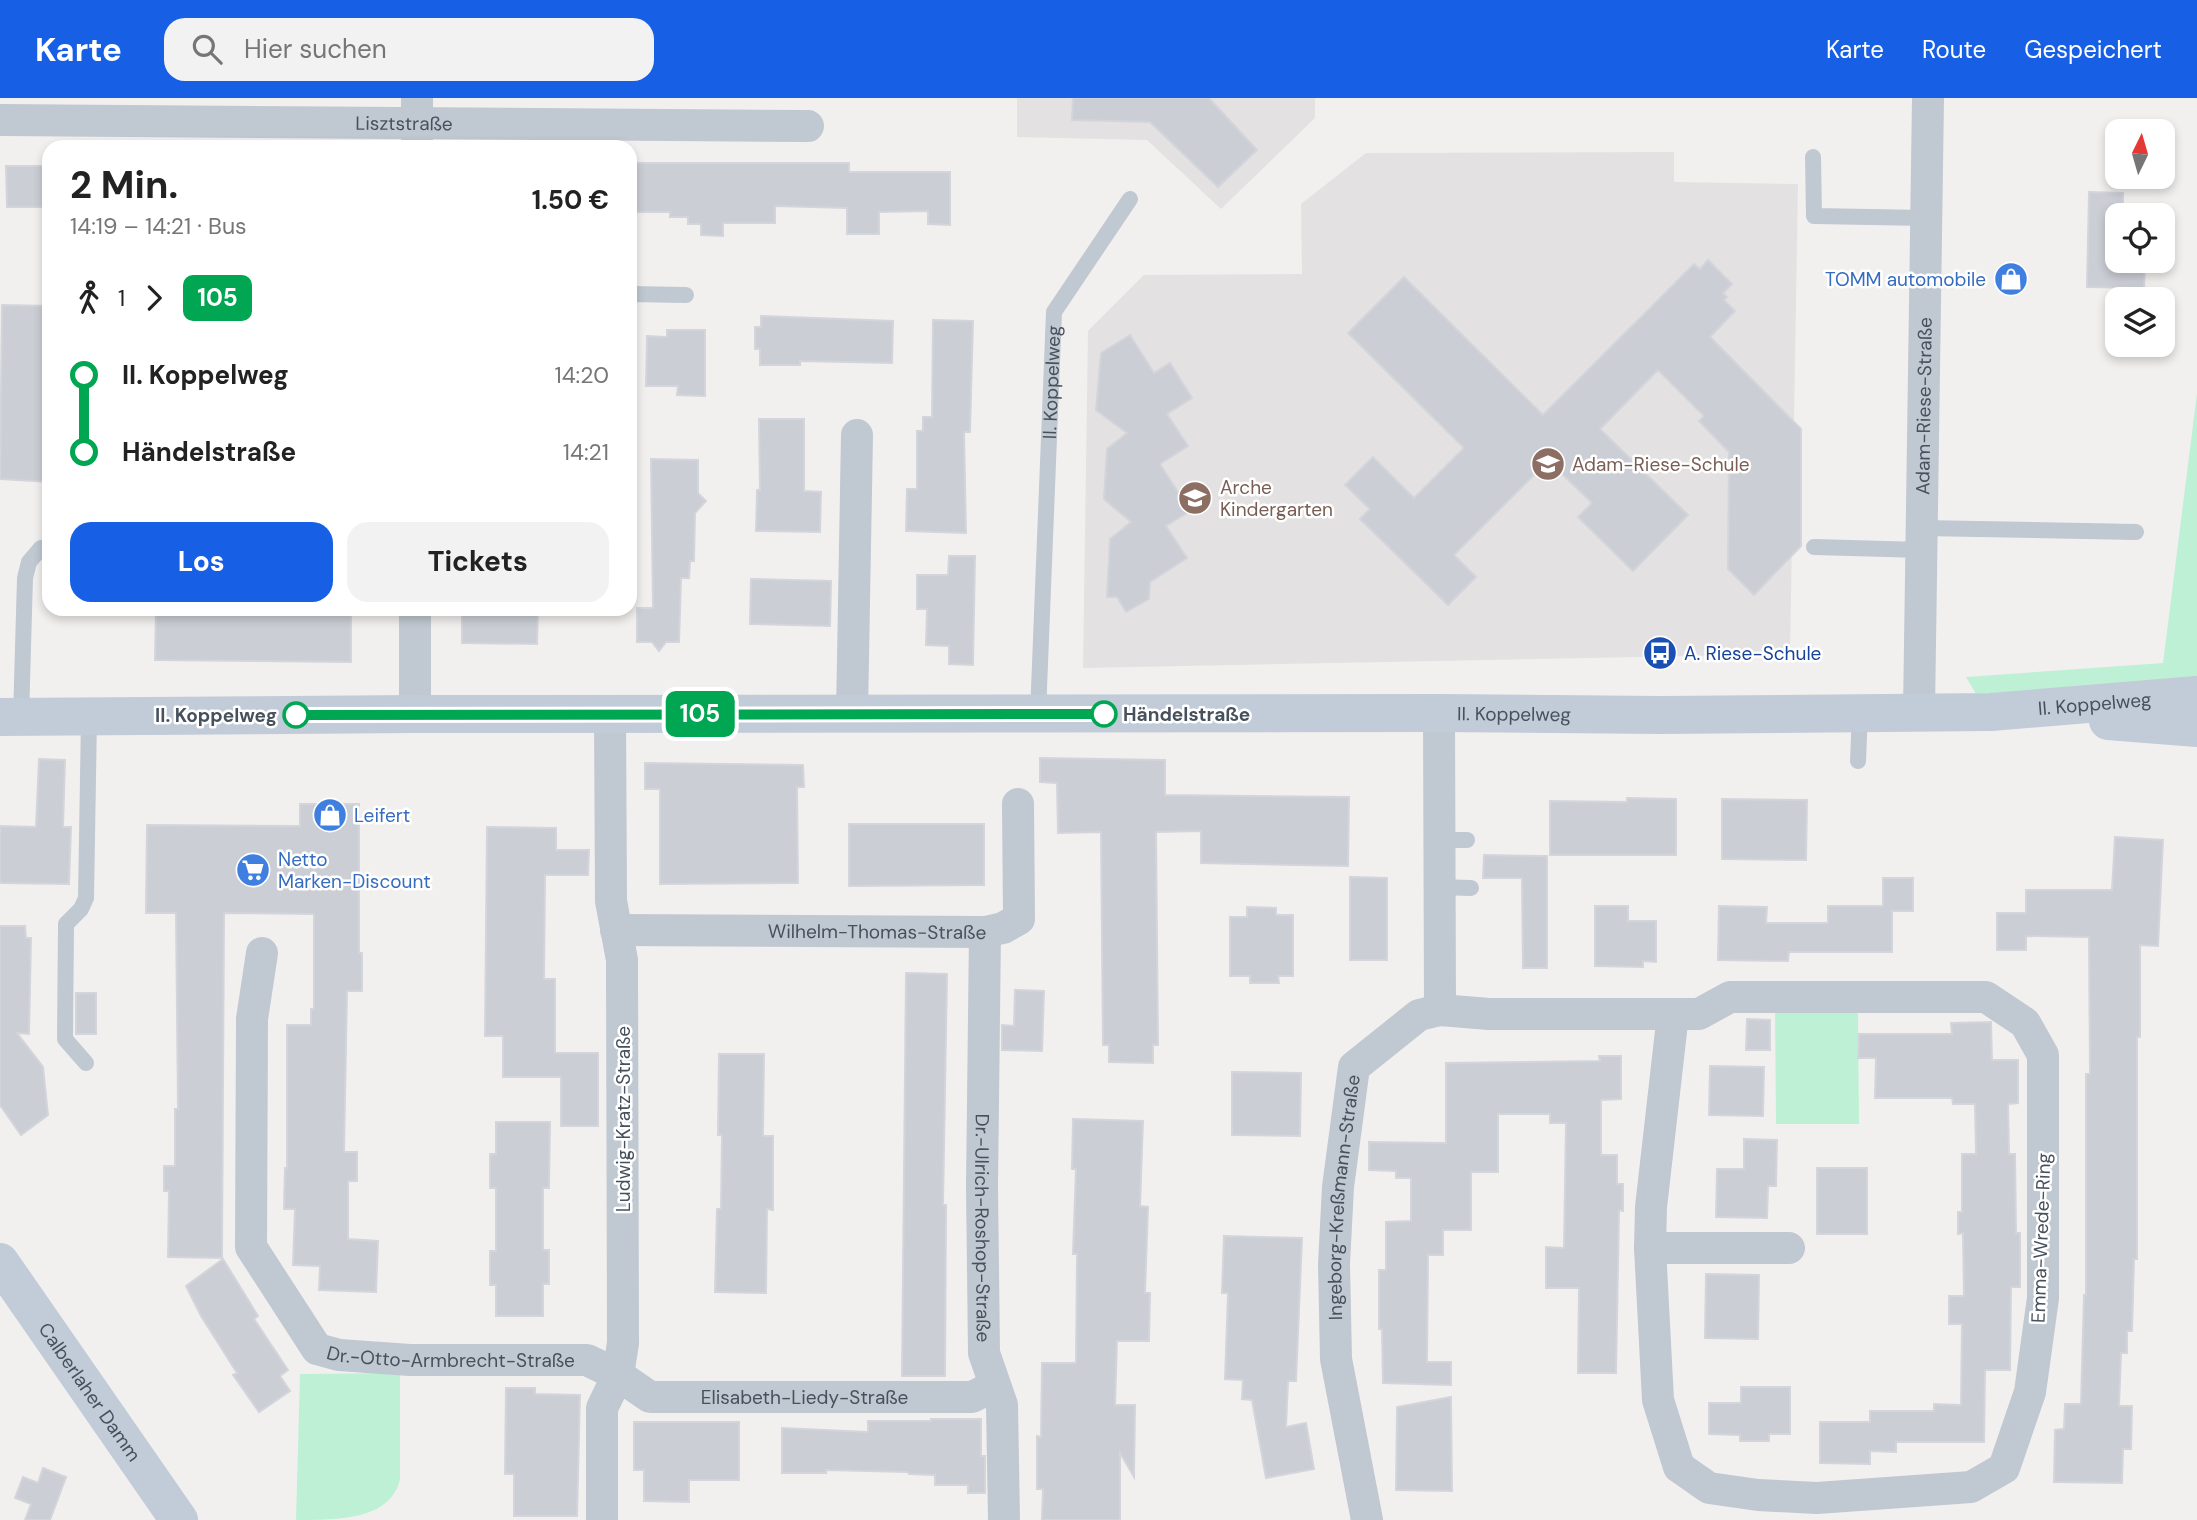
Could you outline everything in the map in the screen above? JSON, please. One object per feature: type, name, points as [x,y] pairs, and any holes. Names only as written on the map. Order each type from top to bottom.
[{"type":"street","name":"Adam-Riese-Straße","points":[[1919,712],[1928,98]]},
{"type":"street","name":"Lisztstraße","points":[[0,120],[417,123],[742,111],[808,126]]},
{"type":"street","points":[[852,714],[857,435]]},
{"type":"street","points":[[415,616],[415,714]]},
{"type":"street","name":"II. Koppelweg","points":[[1991,712],[2197,695]]},
{"type":"street","name":"II. Koppelweg","points":[[10,717],[415,714],[1661,715],[1991,712],[2197,728]]},
{"type":"street","points":[[1440,713],[1454,840],[1456,888],[1440,1010]]},
{"type":"street","name":"Ludwig-Kratz-Straße","points":[[602,1520],[602,1408],[618,1375],[624,1343],[622,960],[611,901],[610,714]]},
{"type":"street","name":"Wilhelm-Thomas-Straße","points":[[616,930],[985,932],[1003,928],[1019,919],[1018,804]]},
{"type":"street","name":"Dr.-Ulrich-Roshop-Straße","points":[[985,932],[982,1172],[984,1353],[1002,1405],[1004,1520]]},
{"type":"street","name":"Dr.-Otto-Armbrecht-Straße","points":[[262,953],[252,1020],[251,1247],[317,1349],[339,1355],[410,1360],[587,1360],[618,1375]]},
{"type":"street","name":"Emma-Wrede-Ring","points":[[1440,1010],[1489,1014],[1673,1014],[1699,1014],[1730,997],[1986,997],[2025,1023],[2043,1055],[2043,1298],[2030,1392],[2004,1468],[1971,1487],[1830,1497],[1758,1496],[1709,1488],[1679,1467],[1658,1400],[1650,1248],[1651,1207],[1673,1014]]},
{"type":"street","name":"Ingeborg-Kreßmann-Straße","points":[[1367,1520],[1336,1359],[1334,1264],[1338,1187],[1354,1067],[1419,1015],[1440,1010]]},
{"type":"street","points":[[1650,1248],[1789,1248]]},
{"type":"street","name":"Calberlaher Damm","points":[[0,1262],[179,1520]]},
{"type":"street","name":"Elisabeth-Liedy-Straße","points":[[618,1375],[650,1397],[972,1397],[994,1387]]},
{"type":"lane","points":[[1813,157],[1814,216],[1927,218]]},
{"type":"lane","name":"II. Koppelweg","points":[[1038,714],[1054,312],[1130,199]]},
{"type":"lane","points":[[637,294],[686,295]]},
{"type":"lane","points":[[1814,547],[1922,539],[2136,532]]},
{"type":"lane","points":[[10,717],[25,578],[29,562],[42,548]]},
{"type":"lane","points":[[1858,761],[1860,712]]},
{"type":"lane","points":[[86,1063],[65,1039],[66,923],[81,909],[86,898],[89,717]]},
{"type":"shaded area","points":[[1017,98],[1315,98],[1315,118],[1221,209],[1147,140],[1017,137]]},
{"type":"shaded area","name":"Adam-Riese-Schule","points":[[1674,152],[1674,182],[1798,184],[1790,654],[1083,668],[1088,331],[1144,275],[1302,274],[1301,204],[1366,153]]},
{"type":"green space","points":[[2197,393],[2197,682],[1976,694],[1966,677],[2163,663]]},
{"type":"green space","points":[[1775,1007],[1858,1007],[1859,1124],[1776,1124]]},
{"type":"green space","points":[[400,1373],[400,1479],[395,1493],[386,1503],[360,1515],[296,1520],[300,1374]]},
{"type":"building","points":[[1073,98],[1209,98],[1257,150],[1218,187],[1150,122],[1072,120]]},
{"type":"building","points":[[637,163],[849,163],[849,172],[950,172],[950,225],[928,224],[928,211],[879,212],[879,234],[847,234],[847,208],[775,206],[775,223],[723,223],[723,236],[701,235],[701,224],[688,224],[688,217],[670,217],[670,212],[637,212]]},
{"type":"building","points":[[6,166],[42,166],[42,207],[7,207]]},
{"type":"building","points":[[2089,192],[2123,193],[2123,203],[2105,203],[2105,273],[2145,273],[2144,287],[2087,287]]},
{"type":"building","points":[[1708,260],[1732,284],[1723,293],[1727,297],[1724,300],[1735,311],[1710,337],[1801,429],[1801,546],[1754,595],[1728,569],[1729,452],[1699,421],[1704,416],[1658,370],[1600,429],[1688,515],[1633,571],[1578,517],[1592,503],[1561,473],[1538,471],[1454,555],[1476,577],[1448,605],[1360,519],[1370,509],[1345,485],[1373,457],[1414,498],[1464,448],[1348,333],[1404,277],[1543,415],[1694,264],[1700,269]]},
{"type":"building","points":[[2,305],[42,306],[42,482],[0,479]]},
{"type":"building","points":[[761,316],[893,321],[892,363],[800,361],[800,365],[760,365],[760,349],[755,349],[755,327],[761,327]]},
{"type":"building","points":[[933,320],[973,321],[970,432],[964,432],[966,533],[906,531],[907,489],[917,489],[917,431],[923,431],[923,417],[932,417]]},
{"type":"building","points":[[667,330],[705,330],[705,396],[677,395],[678,386],[646,386],[647,336],[667,337]]},
{"type":"building","points":[[1130,335],[1154,373],[1170,363],[1192,398],[1167,414],[1188,446],[1160,464],[1190,511],[1166,526],[1187,558],[1150,582],[1149,599],[1126,612],[1117,597],[1107,597],[1110,539],[1131,522],[1104,499],[1107,449],[1127,433],[1096,410],[1101,353]]},
{"type":"building","points":[[759,419],[804,419],[804,491],[821,492],[820,532],[756,531],[757,490],[760,490]]},
{"type":"building","points":[[651,459],[698,460],[698,493],[706,501],[695,513],[694,561],[690,561],[689,578],[681,578],[679,642],[666,642],[659,651],[652,642],[637,642],[637,608],[653,608]]},
{"type":"building","points":[[949,556],[975,556],[973,665],[949,664],[949,646],[926,645],[927,609],[917,609],[917,575],[948,575]]},
{"type":"building","points":[[751,579],[831,581],[830,626],[750,624]]},
{"type":"building","points":[[156,616],[351,616],[351,662],[155,660]]},
{"type":"building","points":[[462,616],[538,616],[537,644],[462,643]]},
{"type":"building","points":[[1040,758],[1165,760],[1165,795],[1349,797],[1348,866],[1201,863],[1201,831],[1156,832],[1158,1045],[1153,1045],[1153,1063],[1109,1062],[1109,1045],[1103,1045],[1101,832],[1058,833],[1057,783],[1040,782]]},
{"type":"building","points":[[39,759],[65,760],[63,827],[71,827],[69,884],[0,883],[0,826],[36,827]]},
{"type":"building","points":[[645,763],[803,765],[804,787],[797,787],[798,883],[660,884],[660,789],[645,789]]},
{"type":"building","points":[[1627,798],[1676,799],[1676,855],[1550,855],[1550,801],[1627,802]]},
{"type":"building","points":[[1722,799],[1807,800],[1806,860],[1722,859]]},
{"type":"building","points":[[300,804],[359,804],[359,953],[362,953],[362,991],[347,991],[344,1152],[357,1152],[357,1181],[348,1181],[348,1239],[378,1241],[376,1292],[319,1290],[320,1266],[293,1265],[295,1209],[284,1209],[287,1168],[287,1025],[311,1025],[311,1009],[314,1009],[314,914],[224,913],[222,1258],[168,1257],[169,1191],[164,1191],[164,1166],[175,1166],[175,1109],[178,1109],[176,913],[146,913],[147,825],[300,826]]},
{"type":"building","points":[[849,824],[984,824],[984,885],[849,886]]},
{"type":"building","points":[[487,827],[556,828],[556,850],[589,850],[588,875],[545,875],[544,979],[555,979],[555,1053],[598,1053],[598,1126],[561,1126],[561,1077],[503,1077],[503,1036],[485,1036]]},
{"type":"building","points":[[2115,837],[2163,840],[2158,946],[2140,945],[2140,1037],[2137,1037],[2137,1259],[2134,1259],[2132,1331],[2127,1331],[2127,1353],[2121,1353],[2119,1406],[2132,1406],[2131,1449],[2123,1449],[2122,1483],[2054,1482],[2055,1430],[2064,1429],[2065,1404],[2081,1404],[2086,1295],[2086,1074],[2090,1074],[2089,937],[2026,936],[2026,950],[1997,950],[1997,913],[2026,913],[2026,890],[2112,890]]},
{"type":"building","points":[[1484,855],[1547,856],[1547,968],[1523,968],[1522,878],[1483,878]]},
{"type":"building","points":[[1350,877],[1387,878],[1387,960],[1350,960]]},
{"type":"building","points":[[1883,878],[1913,878],[1913,911],[1892,911],[1892,952],[1789,952],[1788,961],[1718,960],[1719,906],[1767,907],[1766,923],[1828,923],[1828,906],[1883,906]]},
{"type":"building","points":[[1595,906],[1628,906],[1628,921],[1656,921],[1656,962],[1643,961],[1643,967],[1595,966]]},
{"type":"building","points":[[1247,907],[1276,908],[1276,915],[1293,915],[1293,976],[1278,976],[1279,983],[1250,983],[1250,976],[1230,976],[1230,917],[1247,917]]},
{"type":"building","points":[[0,926],[25,926],[26,938],[31,938],[29,1034],[17,1033],[43,1067],[48,1115],[21,1135],[0,1105]]},
{"type":"building","points":[[906,973],[947,974],[943,1205],[946,1205],[945,1376],[902,1376]]},
{"type":"building","points":[[1015,990],[1044,991],[1042,1051],[1002,1050],[1002,1025],[1014,1026]]},
{"type":"building","points":[[76,993],[96,993],[96,1034],[76,1034]]},
{"type":"building","points":[[1747,1019],[1770,1020],[1770,1050],[1746,1050]]},
{"type":"building","points":[[1991,1022],[1992,1060],[2018,1060],[2018,1103],[2008,1104],[2009,1154],[2015,1154],[2020,1287],[2011,1287],[2010,1370],[1985,1370],[1984,1442],[1896,1442],[1896,1452],[1870,1451],[1870,1464],[1820,1463],[1820,1422],[1870,1422],[1870,1411],[1934,1411],[1934,1404],[1961,1405],[1962,1324],[1949,1324],[1949,1296],[1964,1296],[1963,1233],[1958,1234],[1958,1212],[1962,1212],[1962,1154],[1976,1154],[1975,1104],[1953,1104],[1952,1098],[1875,1098],[1876,1058],[1858,1058],[1859,1034],[1952,1034],[1951,1023]]},
{"type":"building","points":[[719,1054],[764,1054],[763,1136],[773,1136],[773,1210],[767,1209],[766,1293],[715,1292],[717,1209],[721,1209]]},
{"type":"building","points":[[1599,1056],[1621,1056],[1621,1099],[1601,1100],[1601,1155],[1617,1155],[1617,1184],[1623,1184],[1623,1211],[1619,1210],[1616,1373],[1578,1373],[1579,1288],[1546,1288],[1546,1247],[1564,1248],[1566,1123],[1550,1123],[1550,1114],[1498,1114],[1498,1172],[1471,1172],[1471,1230],[1443,1230],[1443,1255],[1428,1255],[1427,1362],[1451,1362],[1451,1385],[1383,1383],[1379,1270],[1386,1270],[1386,1222],[1411,1221],[1411,1178],[1396,1178],[1396,1171],[1369,1170],[1369,1142],[1446,1143],[1446,1063],[1600,1061]]},
{"type":"building","points":[[1710,1066],[1764,1067],[1763,1116],[1709,1115]]},
{"type":"building","points":[[1232,1072],[1301,1073],[1300,1136],[1232,1135]]},
{"type":"building","points":[[1073,1119],[1143,1121],[1140,1206],[1148,1207],[1145,1293],[1150,1293],[1149,1341],[1117,1341],[1115,1405],[1135,1405],[1134,1477],[1120,1453],[1120,1520],[1042,1520],[1043,1489],[1037,1489],[1037,1436],[1041,1437],[1042,1363],[1076,1363],[1077,1254],[1073,1254],[1076,1169],[1072,1169]]},
{"type":"building","points":[[496,1122],[550,1122],[549,1188],[543,1188],[543,1250],[549,1250],[549,1284],[543,1284],[543,1316],[496,1316],[496,1285],[490,1285],[490,1251],[496,1251],[496,1188],[490,1188],[490,1154],[496,1154]]},
{"type":"building","points":[[1744,1139],[1777,1140],[1776,1186],[1768,1186],[1767,1218],[1716,1217],[1717,1169],[1744,1169]]},
{"type":"building","points":[[1817,1168],[1867,1168],[1867,1234],[1817,1234]]},
{"type":"building","points":[[1224,1236],[1302,1238],[1296,1381],[1288,1381],[1286,1427],[1306,1423],[1314,1469],[1266,1478],[1252,1400],[1242,1399],[1243,1380],[1225,1379],[1228,1293],[1222,1293]]},
{"type":"building","points":[[223,1259],[258,1316],[254,1319],[288,1370],[280,1376],[290,1391],[259,1412],[233,1375],[237,1373],[201,1316],[186,1286]]},
{"type":"building","points":[[1706,1274],[1759,1275],[1758,1339],[1705,1338]]},
{"type":"building","points":[[1741,1387],[1790,1387],[1790,1434],[1769,1434],[1769,1441],[1740,1441],[1740,1435],[1709,1434],[1709,1403],[1741,1403]]},
{"type":"building","points":[[506,1388],[535,1388],[535,1394],[580,1395],[577,1516],[514,1516],[514,1474],[505,1474]]},
{"type":"building","points":[[1451,1397],[1452,1491],[1396,1490],[1397,1407]]},
{"type":"building","points":[[981,1419],[985,1493],[968,1493],[968,1485],[935,1485],[935,1475],[908,1472],[826,1470],[826,1473],[782,1473],[782,1428],[868,1432],[868,1421]]},
{"type":"building","points":[[634,1422],[739,1422],[739,1480],[689,1480],[689,1502],[644,1501],[644,1470],[634,1470]]},
{"type":"building","points":[[43,1468],[66,1477],[50,1520],[25,1520],[31,1504],[15,1498],[23,1477],[38,1483]]},
{"type":"bus line","name":"105","points":[[296,715],[1104,714]]},
{"type":"place","name":"TOMM automobile","points":[[2011,279]]},
{"type":"place","name":"Adam-Riese-Schule","points":[[1548,464]]},
{"type":"place","name":"Arche Kindergarten","points":[[1195,498]]},
{"type":"place","name":"A. Riese-Schule","points":[[1660,653]]},
{"type":"place","name":"Händelstraße","points":[[1104,714]]},
{"type":"place","name":"II. Koppelweg","points":[[296,715]]},
{"type":"place","name":"Leifert","points":[[330,815]]},
{"type":"place","name":"Netto Marken-Discount","points":[[253,870]]}]
